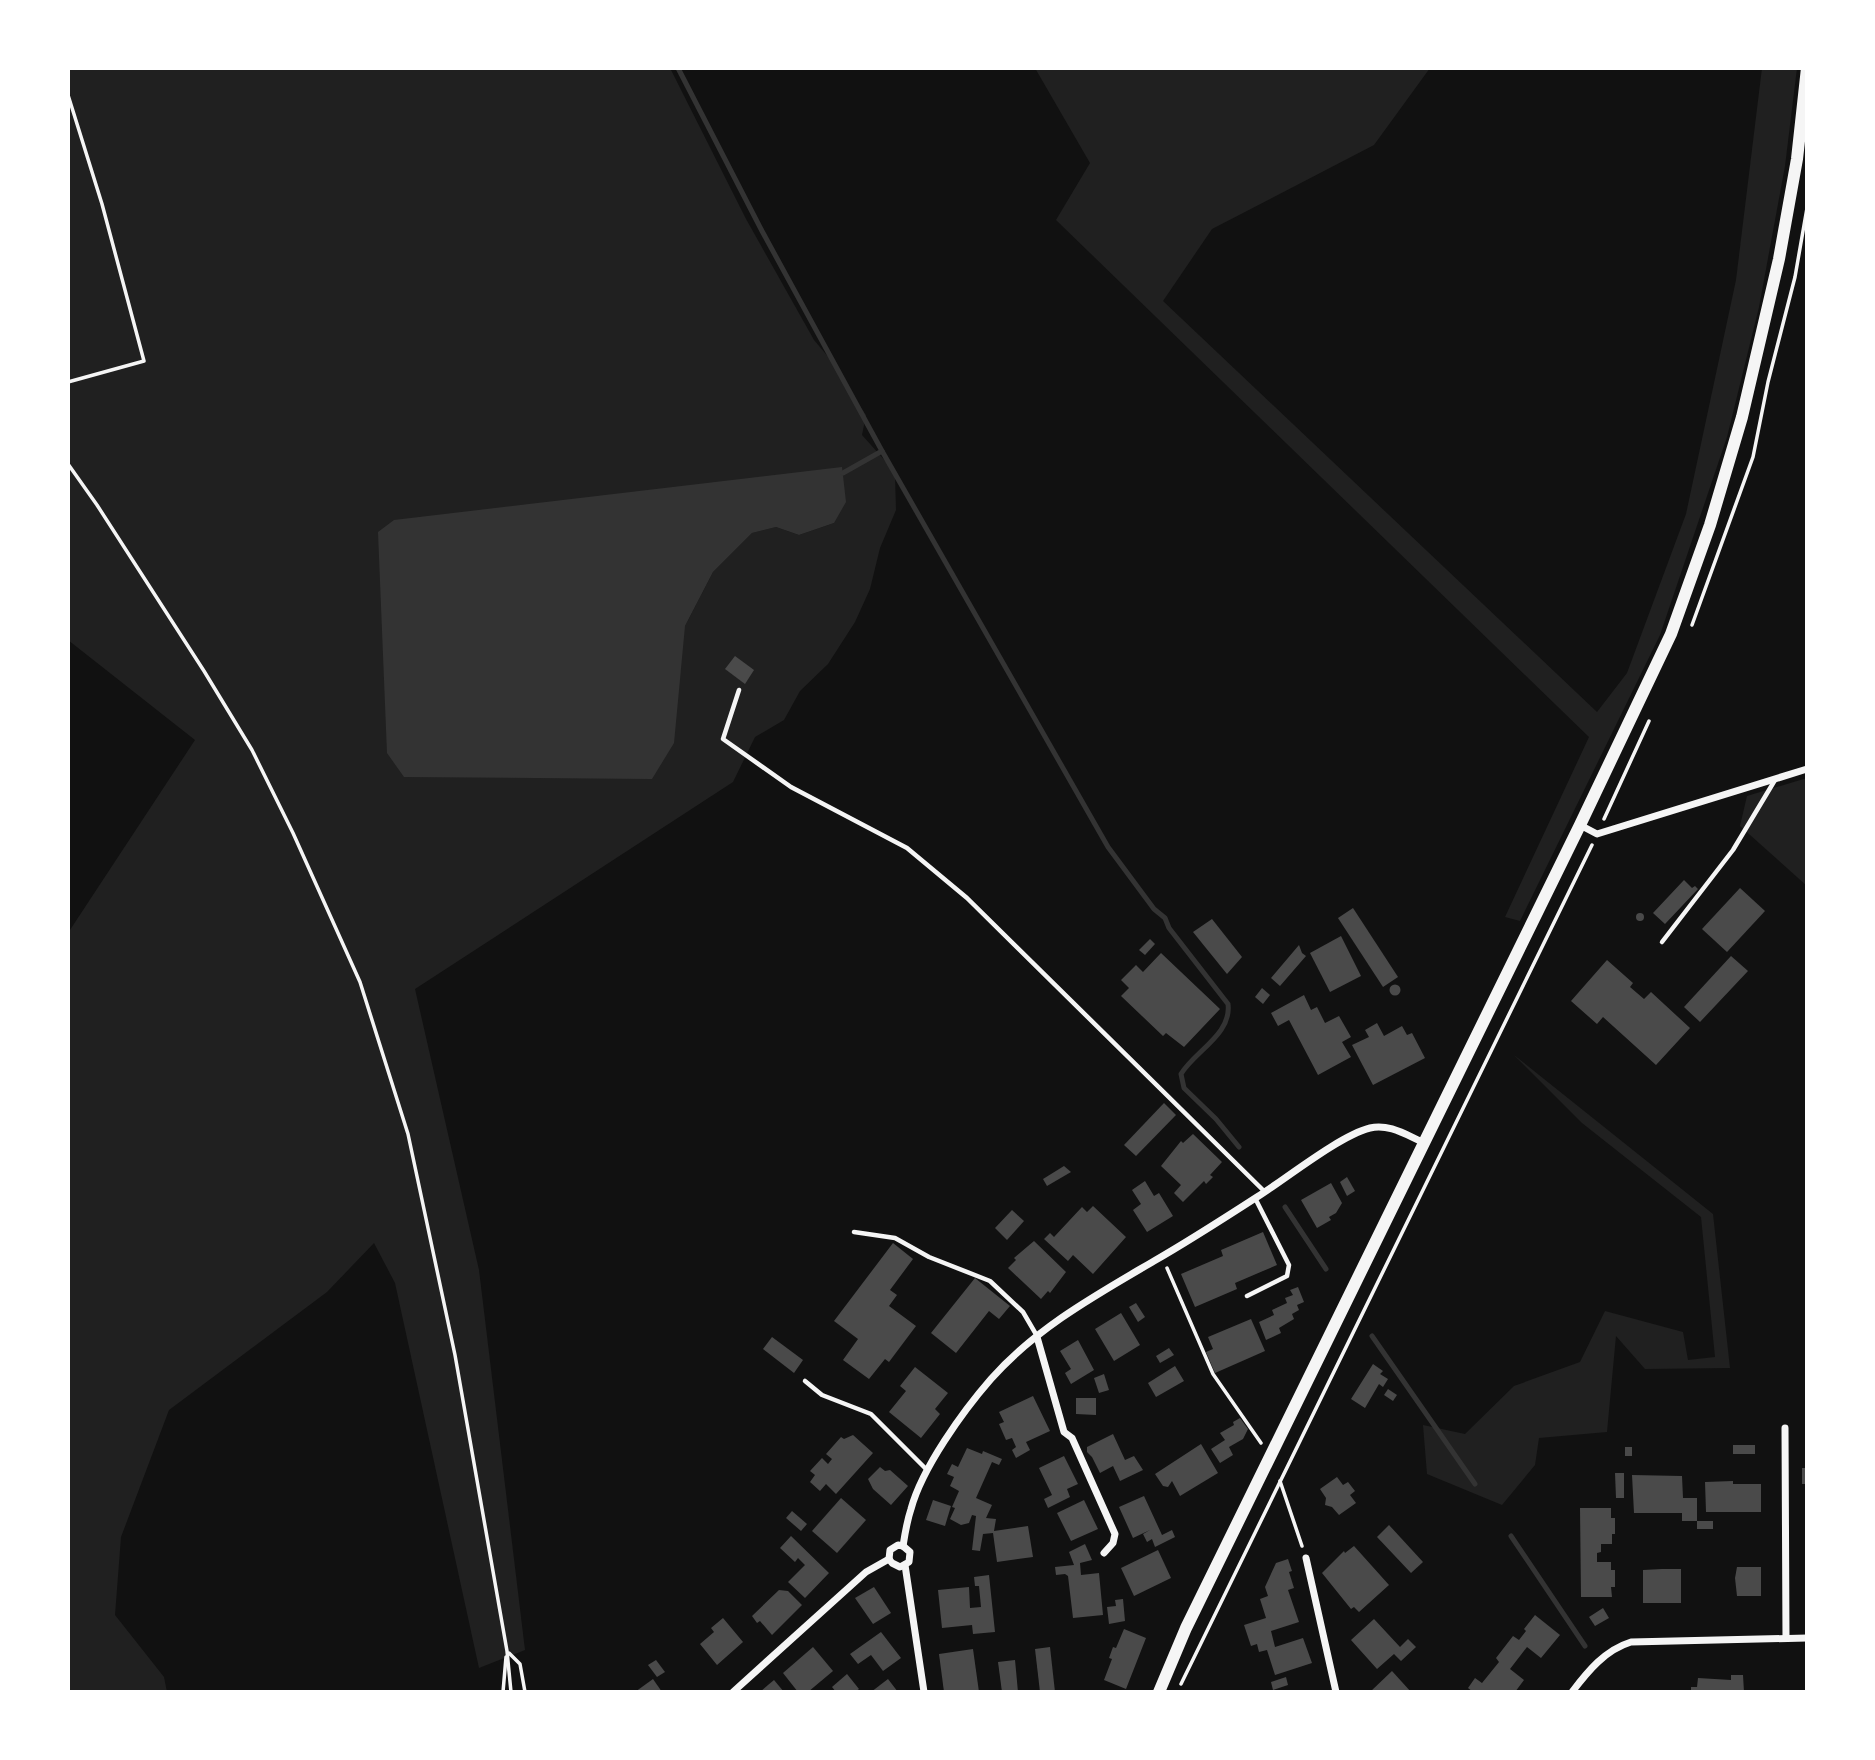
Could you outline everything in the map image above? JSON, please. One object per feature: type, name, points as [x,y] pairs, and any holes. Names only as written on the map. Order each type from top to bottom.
[{"type":"main road","points":[[1159,1692],[1186,1628],[1425,1143],[1671,634],[1710,525],[1742,417],[1779,259],[1797,159],[1807,68]]},
{"type":"street","points":[[1580,825],[1597,834],[1807,769]]},
{"type":"street","points":[[903,1546],[911,1507],[928,1471],[957,1423],[992,1378],[1037,1337],[1075,1308],[1265,1192],[1343,1140],[1367,1128],[1389,1128],[1425,1143]]},
{"type":"street","points":[[1037,1337],[1064,1432],[1072,1438],[1115,1534],[1113,1543],[1104,1553]]},
{"type":"street","points":[[1785,1427],[1786,1638]]},
{"type":"street","points":[[898,1545],[909,1552],[909,1562],[905,1565],[896,1566],[889,1559],[890,1550],[898,1545]]},
{"type":"street","points":[[1306,1558],[1336,1692]]},
{"type":"street","points":[[733,1692],[866,1572],[889,1559]]},
{"type":"street","points":[[905,1565],[924,1692]]},
{"type":"street","points":[[1572,1692],[1592,1666],[1621,1645],[1631,1642],[1807,1638]]},
{"type":"lane","points":[[739,690],[723,739],[791,788],[906,848],[937,872],[967,898],[1265,1192]]},
{"type":"lane","points":[[1662,942],[1733,850],[1775,780]]},
{"type":"lane","points":[[1247,1296],[1286,1276],[1289,1265],[1255,1198]]},
{"type":"lane","points":[[855,1232],[895,1238],[929,1257],[990,1281],[1023,1312],[1037,1337]]},
{"type":"lane","points":[[805,1381],[822,1395],[871,1414],[928,1471]]},
{"type":"path","points":[[68,95],[102,204],[144,361],[68,382]]},
{"type":"path","points":[[68,464],[190,649],[252,750],[293,833],[360,982],[408,1134],[456,1355],[512,1692]]},
{"type":"path","points":[[1162,1256],[1213,1374],[1270,1457],[1289,1502],[1306,1558]]},
{"type":"path","points":[[503,1692],[507,1651]]},
{"type":"path","points":[[507,1651],[520,1664],[525,1692]]},
{"type":"shaded area","points":[[68,68],[670,68],[746,219],[814,340],[841,372],[846,386],[866,415],[862,435],[895,476],[896,510],[880,548],[870,589],[855,622],[828,664],[800,691],[784,720],[755,737],[733,782],[415,989],[479,1270],[525,1650],[479,1668],[395,1283],[374,1243],[327,1292],[169,1410],[121,1537],[115,1615],[164,1677],[167,1692],[68,1692],[68,933],[195,740],[68,640]],"holes":[[[394,520],[834,523],[799,535],[776,527],[752,533],[713,572],[685,626]]]},
{"type":"shaded area","points":[[1035,68],[1430,68],[1374,145],[1212,229],[1163,301],[1597,712],[1627,673],[1686,514],[1736,280],[1762,68],[1797,68],[1785,166],[1759,307],[1727,437],[1660,635],[1520,921],[1505,917],[1589,737],[1056,220],[1090,163]]},
{"type":"shaded area","points":[[842,467],[846,502],[834,523],[799,535],[776,527],[752,533],[713,572],[685,626],[674,743],[652,779],[404,777],[387,753],[378,532],[394,520]]},
{"type":"shaded area","points":[[1807,778],[1807,886],[1740,826],[1747,796]]},
{"type":"shaded area","points":[[1514,1055],[1713,1214],[1730,1368],[1645,1369],[1616,1336],[1607,1432],[1539,1438],[1535,1465],[1502,1505],[1427,1474],[1423,1425],[1465,1434],[1514,1386],[1580,1362],[1605,1311],[1683,1332],[1688,1360],[1715,1357],[1701,1217],[1582,1123]]},
{"type":"building","points":[[735,656],[754,670],[745,684],[725,669]]},
{"type":"building","points":[[1684,880],[1692,888],[1695,886],[1698,889],[1665,924],[1653,913]]},
{"type":"building","points":[[1740,888],[1765,911],[1727,952],[1702,929]]},
{"type":"building","points":[[1353,908],[1398,977],[1383,987],[1338,918]]},
{"type":"building","points":[[1640,913],[1644,917],[1640,921],[1636,917]]},
{"type":"building","points":[[1212,919],[1242,957],[1227,974],[1193,932]]},
{"type":"building","points":[[1341,936],[1361,976],[1330,992],[1310,953]]},
{"type":"building","points":[[1150,939],[1155,944],[1145,955],[1139,950]]},
{"type":"building","points":[[1299,945],[1306,956],[1280,986],[1271,978]]},
{"type":"building","points":[[1161,953],[1220,1009],[1184,1047],[1166,1033],[1163,1036],[1121,996],[1129,988],[1121,980],[1136,965],[1143,972]]},
{"type":"building","points":[[1731,956],[1748,971],[1700,1022],[1684,1007]]},
{"type":"building","points":[[1607,960],[1633,983],[1630,987],[1644,999],[1651,992],[1690,1028],[1656,1065],[1603,1017],[1597,1024],[1571,1001]]},
{"type":"building","points":[[1395,984],[1401,990],[1395,996],[1389,990]]},
{"type":"building","points":[[1262,988],[1270,995],[1263,1004],[1255,997]]},
{"type":"building","points":[[1304,995],[1311,1010],[1317,1007],[1325,1023],[1339,1016],[1351,1037],[1342,1042],[1351,1057],[1318,1075],[1289,1020],[1278,1026],[1271,1013]]},
{"type":"building","points":[[1377,1023],[1384,1036],[1402,1026],[1407,1035],[1412,1033],[1425,1058],[1373,1085],[1352,1045],[1369,1037],[1365,1030]]},
{"type":"building","points":[[1164,1103],[1176,1115],[1136,1156],[1124,1145]]},
{"type":"building","points":[[1193,1134],[1222,1162],[1210,1175],[1213,1177],[1206,1184],[1204,1181],[1183,1202],[1174,1193],[1181,1185],[1161,1166],[1181,1141],[1183,1143]]},
{"type":"building","points":[[1064,1166],[1071,1172],[1047,1186],[1043,1179]]},
{"type":"building","points":[[1347,1177],[1355,1191],[1347,1196],[1340,1182]]},
{"type":"building","points":[[1145,1181],[1154,1196],[1159,1193],[1173,1216],[1147,1232],[1133,1210],[1141,1204],[1132,1190]]},
{"type":"building","points":[[1331,1183],[1342,1203],[1336,1213],[1329,1217],[1331,1220],[1317,1228],[1301,1200]]},
{"type":"building","points":[[1093,1206],[1126,1237],[1093,1274],[1073,1255],[1068,1261],[1044,1239],[1050,1233],[1054,1237],[1082,1207],[1087,1212]]},
{"type":"building","points":[[1012,1210],[1024,1221],[1007,1240],[995,1228]]},
{"type":"building","points":[[1263,1232],[1277,1265],[1235,1283],[1237,1289],[1195,1307],[1181,1274],[1223,1256],[1221,1250]]},
{"type":"building","points":[[1034,1241],[1066,1272],[1050,1293],[1048,1291],[1041,1299],[1008,1268],[1016,1260],[1014,1258]]},
{"type":"building","points":[[893,1243],[913,1259],[890,1290],[897,1295],[889,1306],[916,1326],[889,1362],[885,1359],[869,1379],[843,1360],[858,1339],[834,1321]]},
{"type":"building","points":[[975,1278],[1010,1306],[999,1319],[989,1311],[956,1353],[931,1333]]},
{"type":"building","points":[[1298,1287],[1304,1302],[1297,1305],[1299,1310],[1292,1314],[1294,1319],[1279,1328],[1281,1333],[1266,1340],[1259,1322],[1274,1315],[1272,1310],[1287,1303],[1285,1298],[1293,1295],[1290,1290]]},
{"type":"building","points":[[1136,1303],[1145,1317],[1138,1322],[1129,1307]]},
{"type":"building","points":[[1121,1313],[1140,1345],[1114,1361],[1095,1329]]},
{"type":"building","points":[[1251,1319],[1265,1351],[1215,1373],[1206,1352],[1213,1349],[1208,1337]]},
{"type":"building","points":[[772,1337],[803,1360],[794,1373],[763,1349]]},
{"type":"building","points":[[1078,1340],[1094,1370],[1071,1384],[1065,1373],[1071,1369],[1060,1351]]},
{"type":"building","points":[[1169,1348],[1174,1355],[1160,1363],[1156,1356]]},
{"type":"building","points":[[1373,1364],[1383,1371],[1380,1374],[1388,1379],[1383,1387],[1379,1384],[1365,1408],[1351,1399]]},
{"type":"building","points":[[1175,1366],[1184,1381],[1156,1397],[1148,1383]]},
{"type":"building","points":[[915,1367],[948,1393],[935,1409],[940,1414],[921,1438],[889,1412],[906,1391],[900,1386]]},
{"type":"building","points":[[1104,1374],[1109,1390],[1099,1393],[1094,1378]]},
{"type":"building","points":[[1388,1389],[1397,1395],[1393,1401],[1384,1395]]},
{"type":"building","points":[[1033,1396],[1050,1431],[1026,1442],[1030,1450],[1016,1458],[1012,1450],[1016,1447],[1012,1438],[1006,1440],[999,1424],[1004,1422],[999,1412]]},
{"type":"building","points":[[1076,1398],[1096,1398],[1096,1415],[1076,1414]]},
{"type":"building","points":[[1240,1418],[1248,1429],[1243,1439],[1229,1447],[1233,1455],[1220,1463],[1211,1449],[1225,1440],[1220,1433]]},
{"type":"building","points":[[1113,1434],[1125,1460],[1134,1456],[1143,1470],[1120,1481],[1113,1466],[1100,1473],[1087,1452],[1087,1447]]},
{"type":"building","points":[[853,1435],[873,1453],[836,1494],[826,1484],[820,1491],[810,1482],[815,1475],[810,1471],[822,1458],[828,1464],[832,1459],[826,1454],[841,1437],[844,1439]]},
{"type":"building","points":[[1201,1444],[1218,1473],[1180,1496],[1172,1481],[1168,1487],[1163,1486],[1155,1474]]},
{"type":"building","points":[[1733,1445],[1755,1445],[1755,1454],[1733,1454]]},
{"type":"building","points":[[1625,1447],[1632,1447],[1632,1456],[1625,1456]]},
{"type":"building","points":[[967,1448],[1002,1459],[999,1465],[992,1462],[976,1498],[992,1505],[986,1518],[996,1519],[994,1531],[1028,1526],[1033,1557],[997,1562],[993,1533],[983,1534],[980,1551],[972,1550],[976,1516],[972,1515],[969,1523],[961,1525],[950,1519],[959,1491],[950,1486],[954,1477],[947,1474],[952,1464],[958,1467]]},
{"type":"building","points":[[1064,1456],[1078,1484],[1067,1489],[1070,1497],[1048,1508],[1044,1499],[1052,1495],[1039,1468]]},
{"type":"building","points":[[880,1467],[885,1471],[890,1470],[908,1486],[891,1505],[873,1489],[868,1479]]},
{"type":"building","points":[[1802,1468],[1807,1468],[1807,1484],[1802,1484]]},
{"type":"building","points":[[1615,1473],[1624,1473],[1624,1498],[1616,1498]]},
{"type":"building","points":[[1632,1475],[1682,1476],[1683,1498],[1697,1498],[1697,1521],[1682,1521],[1682,1513],[1634,1513]]},
{"type":"building","points":[[1337,1477],[1343,1485],[1348,1482],[1355,1491],[1350,1495],[1356,1503],[1339,1515],[1332,1507],[1325,1505],[1326,1498],[1320,1489]]},
{"type":"building","points":[[1733,1481],[1733,1484],[1761,1484],[1761,1512],[1706,1512],[1705,1482]]},
{"type":"building","points":[[1144,1496],[1162,1535],[1172,1530],[1175,1537],[1155,1547],[1152,1539],[1147,1542],[1143,1534],[1150,1530],[1133,1538],[1119,1507]]},
{"type":"building","points":[[841,1498],[866,1520],[837,1553],[812,1531]]},
{"type":"building","points":[[933,1500],[951,1506],[945,1526],[926,1520]]},
{"type":"building","points":[[1084,1500],[1098,1529],[1071,1541],[1057,1513]]},
{"type":"building","points":[[1580,1508],[1611,1508],[1611,1518],[1615,1518],[1612,1544],[1601,1544],[1601,1552],[1597,1553],[1597,1562],[1611,1562],[1611,1570],[1615,1570],[1612,1597],[1581,1597]]},
{"type":"building","points":[[792,1511],[807,1524],[801,1531],[786,1518]]},
{"type":"building","points":[[1697,1521],[1713,1521],[1713,1529],[1697,1529]]},
{"type":"building","points":[[1389,1525],[1423,1562],[1411,1573],[1377,1537]]},
{"type":"building","points":[[791,1536],[829,1573],[805,1598],[788,1582],[805,1565],[798,1558],[795,1562],[780,1548]]},
{"type":"building","points":[[1085,1544],[1092,1560],[1080,1563],[1081,1575],[1099,1573],[1103,1615],[1073,1618],[1068,1576],[1056,1575],[1055,1567],[1074,1565],[1069,1552]]},
{"type":"building","points":[[1354,1546],[1389,1585],[1359,1612],[1354,1607],[1351,1609],[1322,1573],[1344,1551],[1345,1553]]},
{"type":"building","points":[[1158,1550],[1171,1578],[1134,1596],[1121,1568]]},
{"type":"building","points":[[1288,1559],[1294,1588],[1288,1590],[1299,1622],[1271,1631],[1275,1647],[1303,1638],[1312,1663],[1275,1675],[1267,1650],[1259,1652],[1257,1644],[1251,1646],[1244,1625],[1266,1618],[1260,1599],[1268,1596],[1265,1587],[1276,1563]]},
{"type":"building","points":[[1737,1567],[1761,1567],[1761,1596],[1737,1596]]},
{"type":"building","points":[[1681,1569],[1681,1603],[1643,1603],[1643,1570]]},
{"type":"building","points":[[989,1575],[995,1632],[973,1634],[972,1625],[942,1628],[938,1590],[969,1587],[970,1608],[981,1607],[979,1586],[975,1586],[974,1577]]},
{"type":"building","points":[[874,1587],[891,1613],[873,1624],[855,1598]]},
{"type":"building","points":[[779,1590],[788,1591],[802,1605],[772,1635],[752,1616]]},
{"type":"building","points":[[1123,1599],[1125,1621],[1109,1624],[1107,1607],[1116,1606],[1115,1600]]},
{"type":"building","points":[[1603,1608],[1609,1618],[1595,1626],[1589,1617]]},
{"type":"building","points":[[1535,1615],[1560,1635],[1541,1658],[1527,1647],[1510,1669],[1524,1680],[1515,1692],[1473,1692],[1468,1688],[1475,1678],[1482,1683],[1499,1662],[1496,1658],[1513,1636],[1519,1640]]},
{"type":"building","points":[[723,1618],[743,1642],[717,1665],[700,1644],[714,1632],[711,1628]]},
{"type":"building","points":[[1374,1619],[1400,1647],[1408,1639],[1416,1647],[1401,1661],[1394,1654],[1377,1669],[1351,1640]]},
{"type":"building","points":[[1124,1629],[1146,1638],[1126,1689],[1104,1680],[1112,1659],[1109,1658],[1113,1647],[1116,1648]]},
{"type":"building","points":[[881,1632],[901,1658],[883,1671],[871,1655],[858,1664],[850,1654]]},
{"type":"building","points":[[813,1647],[833,1671],[808,1692],[798,1692],[783,1673]]},
{"type":"building","points":[[1050,1647],[1055,1692],[1040,1692],[1035,1649]]},
{"type":"building","points":[[973,1649],[979,1692],[944,1692],[939,1654]]},
{"type":"building","points":[[656,1660],[665,1672],[657,1677],[648,1665]]},
{"type":"building","points":[[1015,1660],[1018,1692],[1002,1692],[998,1662]]},
{"type":"building","points":[[1392,1671],[1411,1692],[1370,1692]]},
{"type":"building","points":[[847,1674],[859,1689],[855,1692],[836,1692],[832,1687]]},
{"type":"building","points":[[1731,1675],[1743,1675],[1744,1692],[1691,1692],[1691,1687],[1697,1687],[1698,1678],[1731,1680]]},
{"type":"building","points":[[1286,1677],[1288,1685],[1273,1690],[1271,1682]]},
{"type":"building","points":[[653,1679],[662,1692],[635,1692]]},
{"type":"building","points":[[888,1679],[898,1692],[871,1692]]},
{"type":"building","points":[[774,1680],[784,1692],[760,1692],[768,1685]]},
{"type":"waterway","points":[[678,68],[762,231],[882,451],[1108,847],[1154,909],[1165,918],[1169,928],[1228,1004],[1228,1015],[1219,1033],[1181,1074],[1184,1088],[1216,1119],[1239,1147]]},
{"type":"waterway","points":[[843,473],[882,451]]},
{"type":"waterway","points":[[1285,1207],[1326,1269]]},
{"type":"waterway","points":[[1372,1336],[1475,1484]]},
{"type":"waterway","points":[[1511,1536],[1585,1646]]}]
